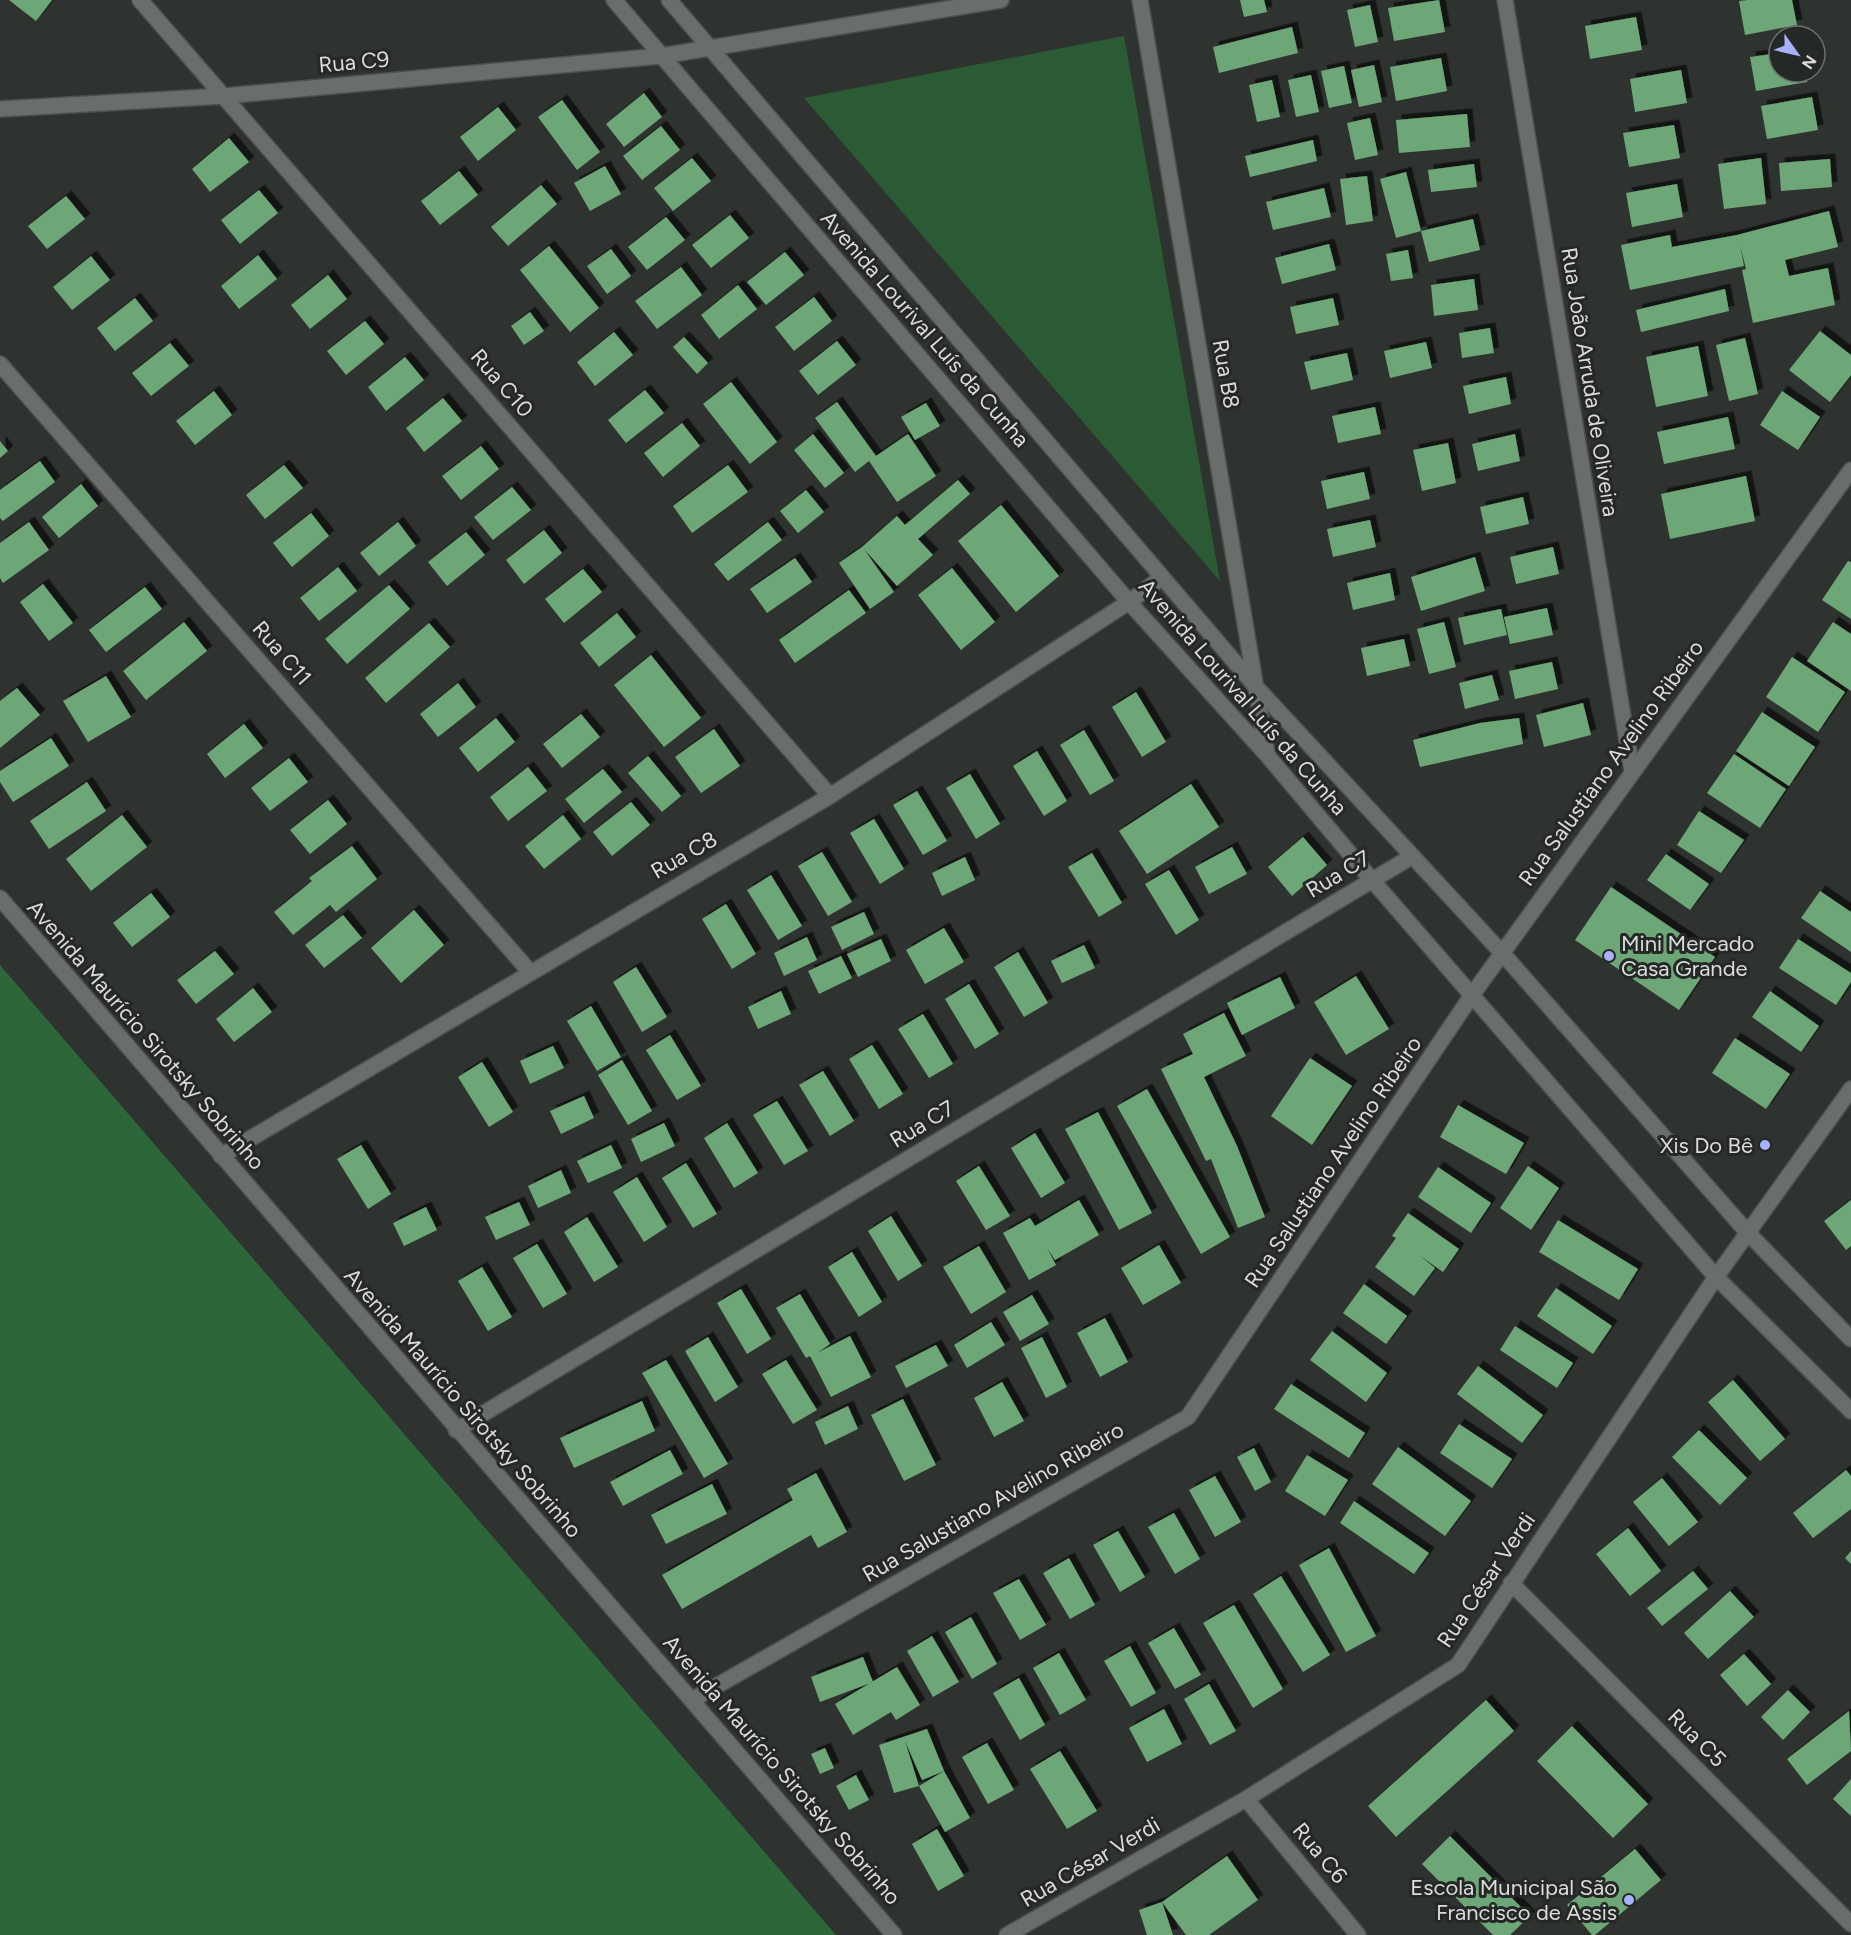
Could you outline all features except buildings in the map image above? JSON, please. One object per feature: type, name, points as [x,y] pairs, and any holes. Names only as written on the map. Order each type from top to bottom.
[{"type":"street","name":"Rua C10","points":[[140,0],[830,796]]},
{"type":"street","name":"Avenida Lourival Luís da Cunha","points":[[614,0],[1129,602],[1267,755],[1372,880],[1716,1277],[1851,1411]]},
{"type":"street","name":"Avenida Lourival Luís da Cunha","points":[[669,0],[1257,688],[1410,857],[1503,954],[1748,1233],[1851,1339]]},
{"type":"street","name":"Rua C9","points":[[0,109],[224,96],[661,56],[1001,0]]},
{"type":"street","name":"Rua B8","points":[[1140,0],[1267,755]]},
{"type":"street","name":"Rua João Arruda de Oliveira","points":[[1505,0],[1632,771]]},
{"type":"street","name":"Rua C11","points":[[0,364],[530,972]]},
{"type":"street","name":"Rua Salustiano Avelino Ribeiro","points":[[692,1700],[1188,1417],[1472,995],[1851,470]]},
{"type":"street","name":"Rua C8","points":[[221,1156],[830,796],[1129,602],[1161,578]]},
{"type":"street","name":"Rua C7","points":[[456,1430],[1410,857]]},
{"type":"street","name":"Avenida Maurício Sirotsky Sobrinho","points":[[0,898],[456,1430],[894,1935]]},
{"type":"street","name":"Rua César Verdi","points":[[1007,1935],[1246,1800],[1458,1665],[1510,1582],[1716,1277],[1851,1089]]},
{"type":"street","name":"Rua C5","points":[[1510,1582],[1851,1924]]},
{"type":"street","name":"Rua C6","points":[[1246,1800],[1358,1935]]},
{"type":"green space","points":[[1124,36],[1220,581],[804,98]]},
{"type":"green space","points":[[0,965],[836,1935],[0,1935]]},
{"type":"place","name":"Mini Mercado Casa Grande","points":[[1609,956]]},
{"type":"place","name":"Xis Do Bê","points":[[1765,1145]]},
{"type":"place","name":"Escola Municipal São Francisco de Assis","points":[[1629,1900]]}]
